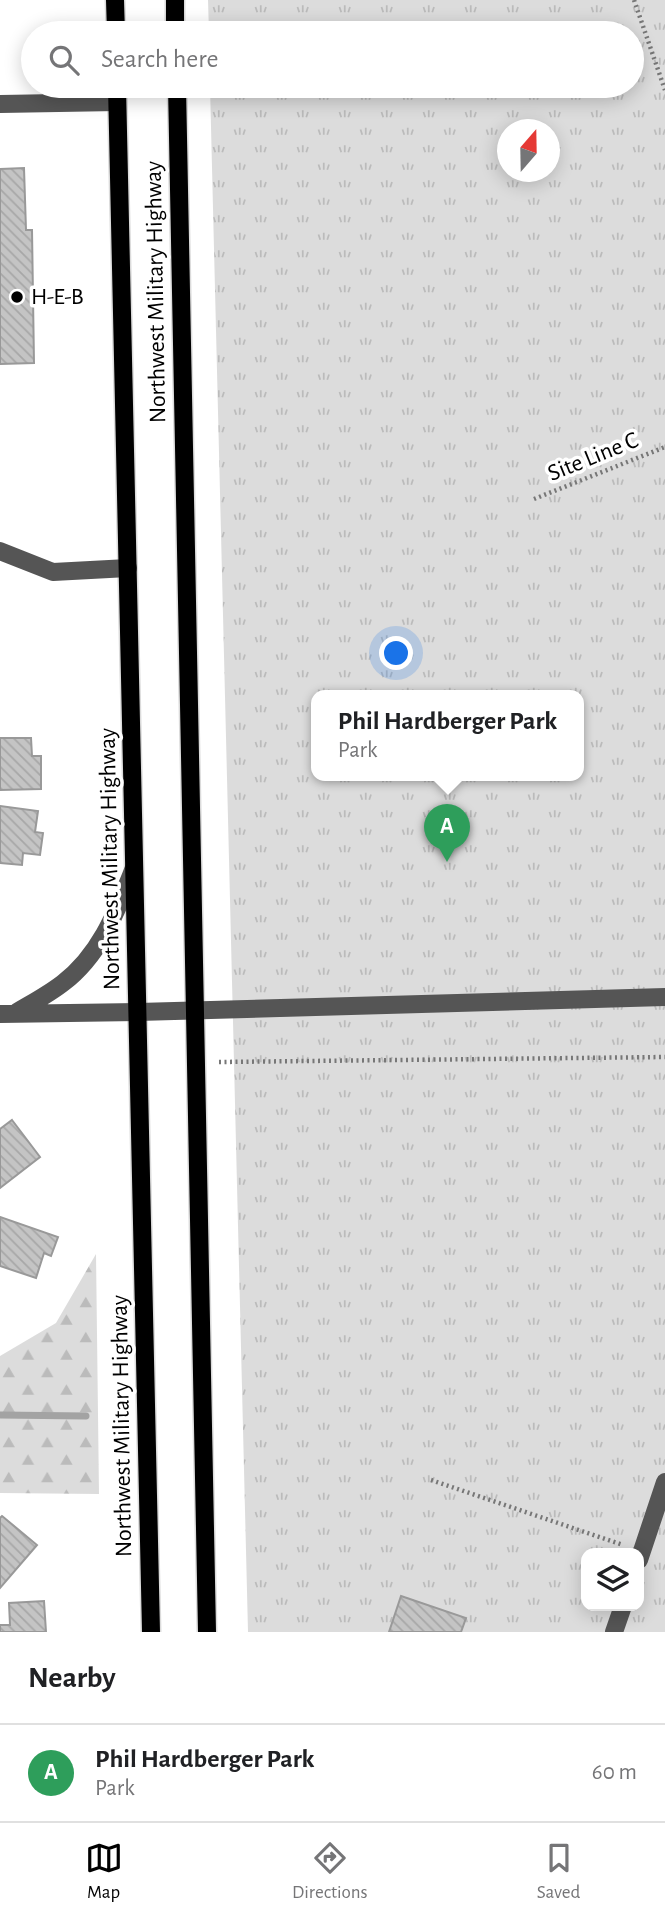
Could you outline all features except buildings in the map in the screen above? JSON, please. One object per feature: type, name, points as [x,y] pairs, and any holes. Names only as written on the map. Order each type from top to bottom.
[{"type":"main road","points":[[115,0],[116,21]]},
{"type":"main road","points":[[175,0],[176,21]]},
{"type":"main road","name":"Northwest Military Highway","points":[[117,98],[151,1632]]},
{"type":"main road","name":"Northwest Military Highway","points":[[177,98],[207,1632]]},
{"type":"street","points":[[0,104],[70,98]]},
{"type":"street","points":[[0,551],[53,572],[128,568]]},
{"type":"street","points":[[8,1014],[63,983],[88,960],[111,924],[134,868]]},
{"type":"street","points":[[8,1014],[665,997]]},
{"type":"street","points":[[642,1548],[665,1482]]},
{"type":"street","points":[[614,1632],[621,1611]]},
{"type":"path","points":[[634,0],[641,21]]},
{"type":"path","points":[[644,29],[665,90]]},
{"type":"path","name":"Site Line C","points":[[534,499],[665,447]]},
{"type":"path","points":[[219,1062],[665,1056]]},
{"type":"path","points":[[431,1480],[620,1548]]},
{"type":"green space","points":[[208,0],[665,0],[665,1632],[248,1632],[210,98],[644,98],[644,21],[209,21]]},
{"type":"green space","points":[[96,1254],[99,1494],[0,1493],[0,1356],[56,1323]]},
{"type":"waterway","points":[[0,1415],[86,1416]]},
{"type":"place","name":"H-E-B","points":[[17,297]]},
{"type":"place","name":"Phil Hardberger Park","points":[[447,862]]}]
